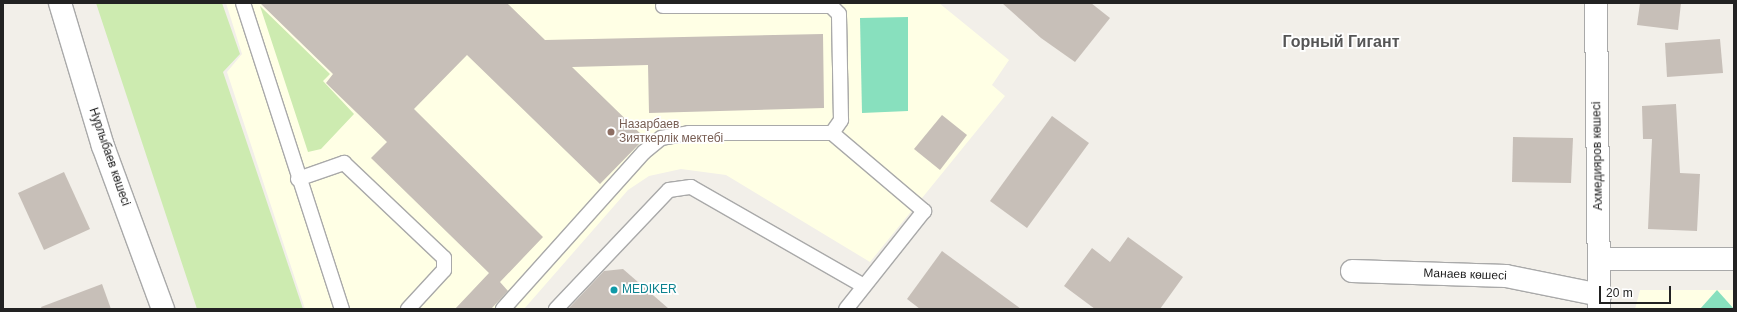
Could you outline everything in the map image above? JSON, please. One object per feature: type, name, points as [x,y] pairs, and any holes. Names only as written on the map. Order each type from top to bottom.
[{"type":"street","name":"Нурлыбаев көшесі","points":[[60,3],[103,146],[163,309]]},
{"type":"street","name":"Ахмедияров көшесі","points":[[1596,3],[1600,259],[1599,302]]},
{"type":"street","points":[[1600,259],[1734,259]]},
{"type":"street","name":"Манаев көшесі","points":[[1352,271],[1506,276],[1599,302]]},
{"type":"lane","points":[[243,3],[298,179],[342,309]]},
{"type":"lane","points":[[663,6],[831,6],[839,14],[841,120],[832,133]]},
{"type":"lane","points":[[503,309],[644,152],[661,138],[689,133],[832,133],[924,211],[846,309]]},
{"type":"lane","points":[[298,179],[344,163],[444,258],[444,270],[408,309]]},
{"type":"lane","points":[[556,309],[669,190],[690,187],[864,286]]},
{"type":"shaded area","name":"Назарбаев Зияткерлік мектебі","points":[[226,3],[939,3],[1009,60],[992,85],[1005,96],[870,262],[726,175],[681,169],[649,176],[628,190],[524,309],[305,309],[227,72],[242,54]]},
{"type":"shaded area","points":[[1640,290],[1734,290],[1734,309],[1635,309]]},
{"type":"green space","points":[[96,3],[222,3],[240,54],[223,72],[303,309],[197,309]]},
{"type":"green space","points":[[260,6],[330,74],[323,81],[354,114],[321,149],[308,152]]},
{"type":"green space","points":[[908,17],[908,111],[862,113],[860,18]]},
{"type":"green space","points":[[1717,290],[1734,309],[1700,309]]},
{"type":"building","points":[[260,3],[507,3],[545,40],[823,34],[824,108],[649,113],[648,65],[572,67],[645,138],[600,184],[467,55],[414,109],[543,237],[500,282],[508,291],[491,309],[455,309],[489,273],[371,158],[387,142],[326,83],[333,74]]},
{"type":"building","points":[[1002,3],[1091,3],[1110,18],[1075,62],[1041,38]]},
{"type":"building","points":[[1640,3],[1681,3],[1678,30],[1637,25]]},
{"type":"building","points":[[1720,39],[1723,73],[1667,77],[1665,43]]},
{"type":"building","points":[[1676,104],[1680,173],[1700,174],[1697,231],[1648,229],[1652,139],[1643,139],[1642,106]]},
{"type":"building","points":[[942,115],[967,135],[940,170],[914,149]]},
{"type":"building","points":[[1052,116],[1089,143],[1027,228],[990,201]]},
{"type":"building","points":[[1513,137],[1573,138],[1571,183],[1512,182]]},
{"type":"building","points":[[64,172],[90,229],[44,250],[18,193]]},
{"type":"building","points":[[1128,237],[1183,277],[1160,309],[1095,309],[1064,286],[1092,248],[1110,262]]},
{"type":"building","points":[[942,251],[1021,309],[920,309],[907,299]]},
{"type":"building","name":"MEDIKER","points":[[623,269],[669,309],[568,309],[604,271]]},
{"type":"building","points":[[102,284],[111,309],[42,309],[41,307]]},
{"type":"place","name":"Назарбаев Зияткерлік мектебі","points":[[611,132]]},
{"type":"place","name":"MEDIKER","points":[[614,290]]},
{"type":"district","name":"Горный Гигант","points":[[1341,42]]}]
